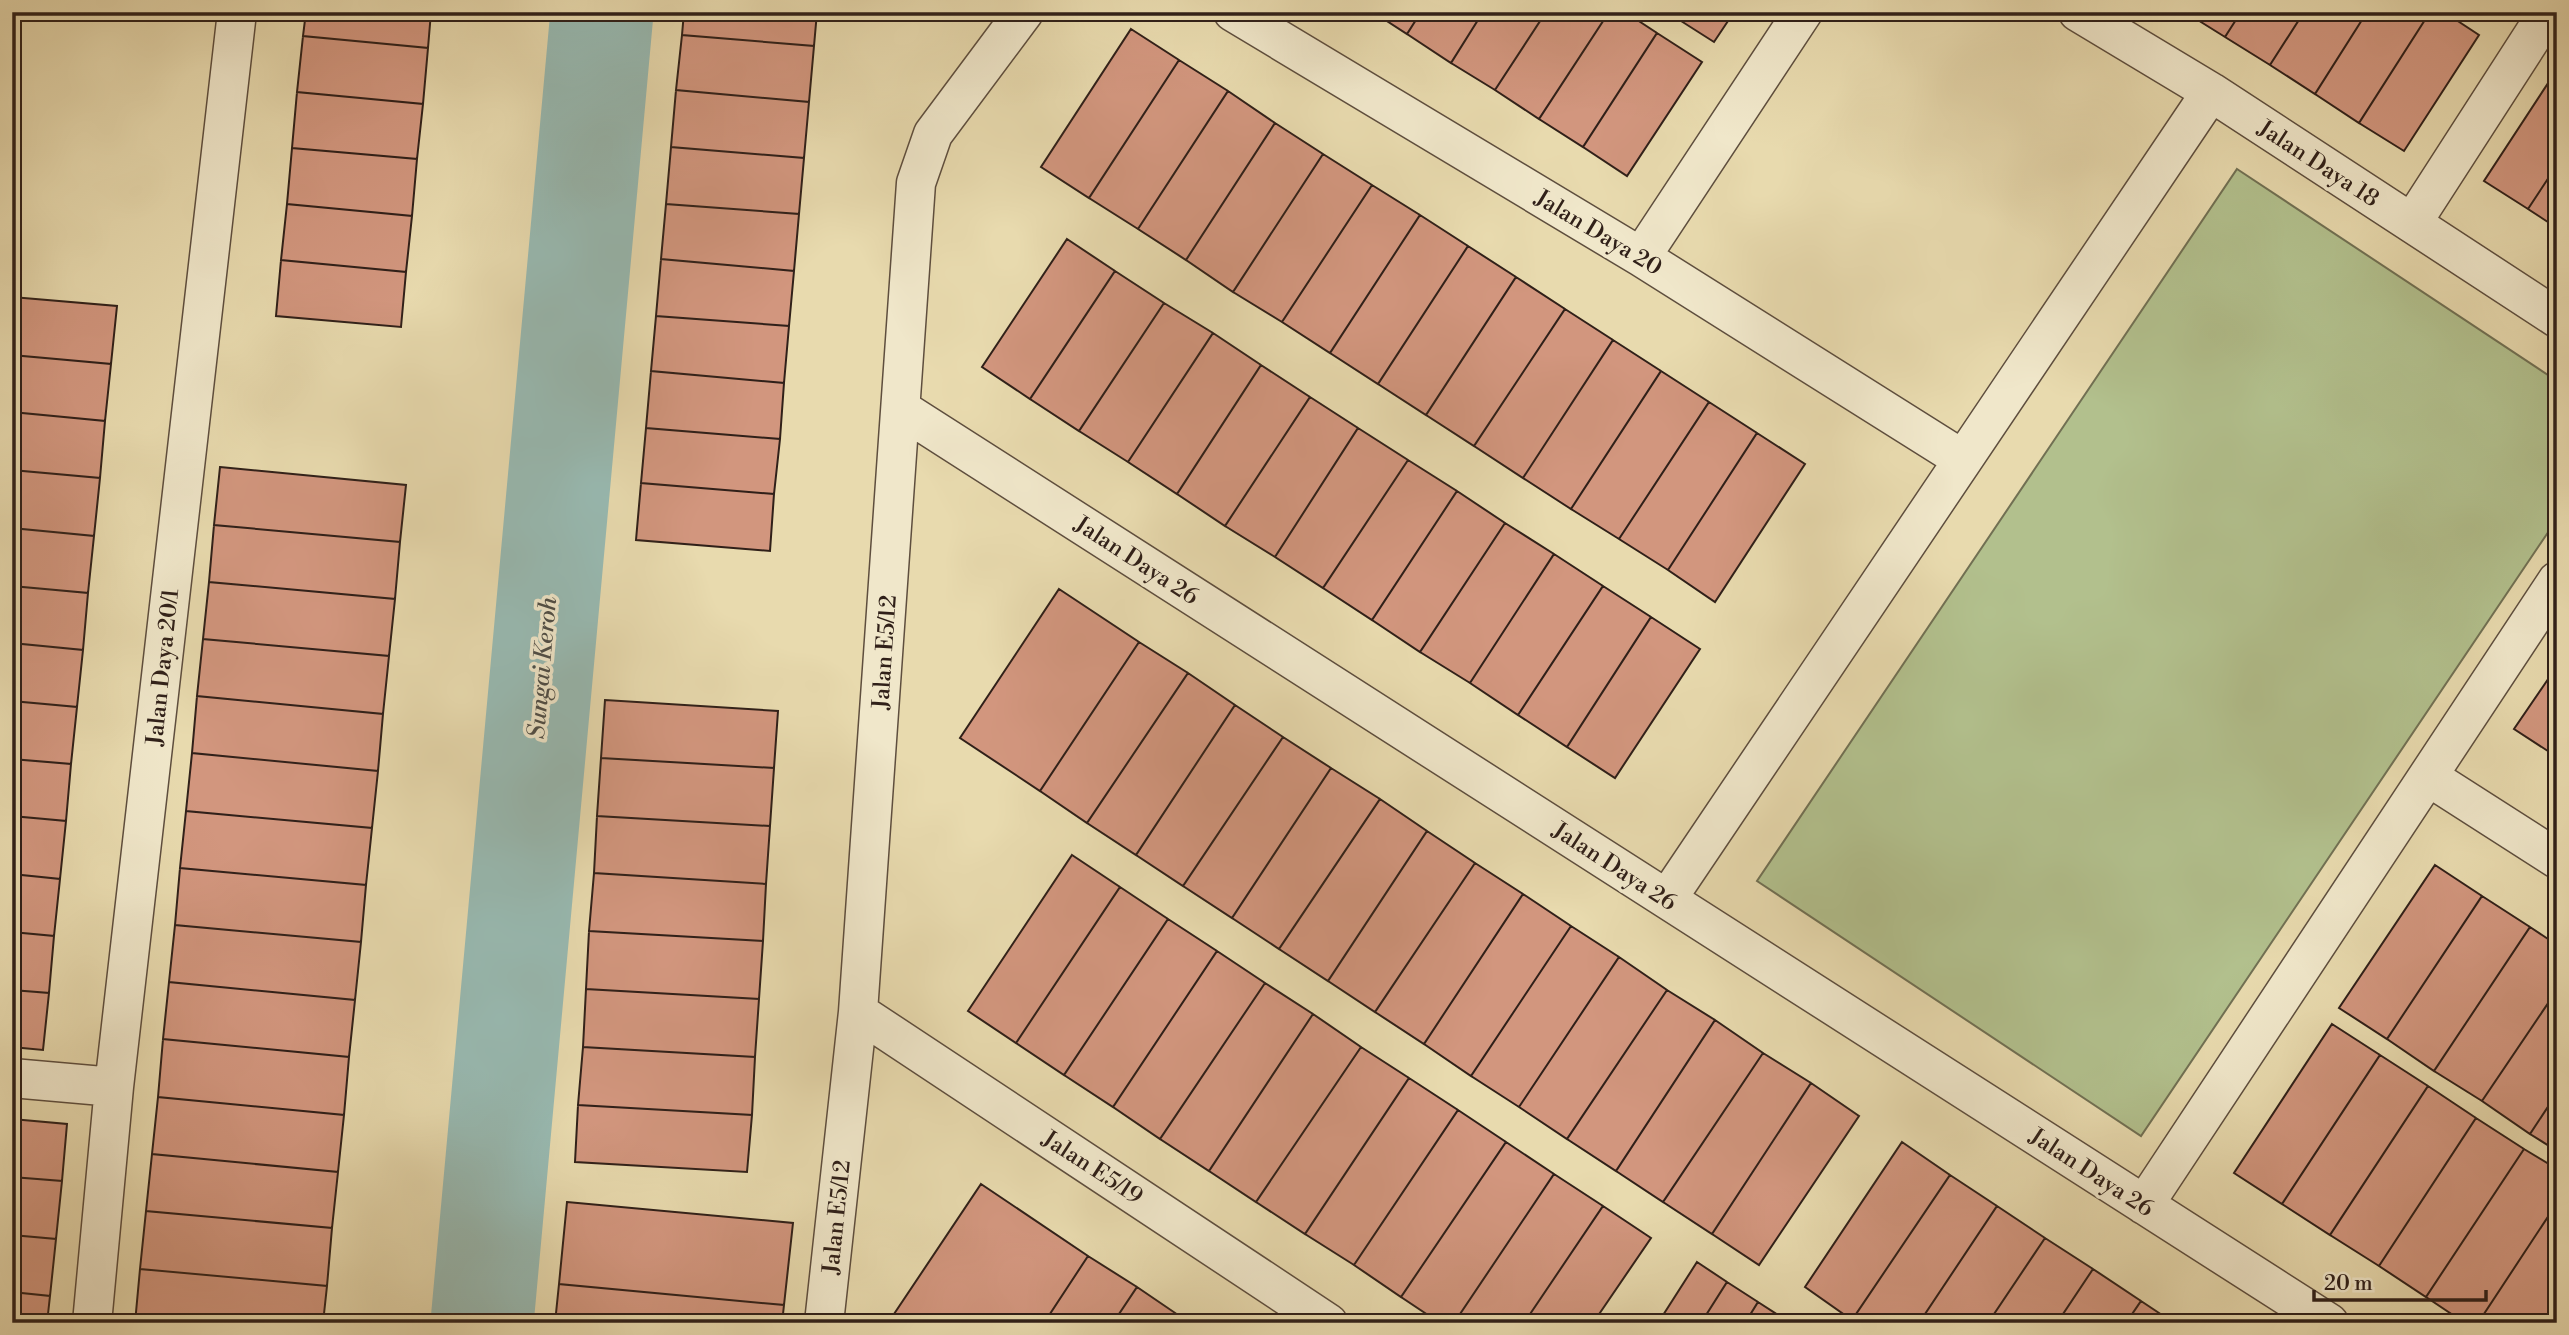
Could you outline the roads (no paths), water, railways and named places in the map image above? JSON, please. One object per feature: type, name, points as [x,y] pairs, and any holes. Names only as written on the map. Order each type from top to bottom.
[{"type":"street","name":"Jalan Daya 20/1","points":[[92,1323],[114,1087],[237,12]]},
{"type":"street","name":"Jalan E5/12","points":[[824,1323],[858,1012],[916,183],[933,134],[1024,12]]},
{"type":"street","name":"Jalan Daya 20","points":[[1233,12],[1641,257],[1962,459]]},
{"type":"street","points":[[1641,257],[1804,12]]},
{"type":"street","name":"Jalan Daya 18","points":[[2078,12],[2211,92],[2557,318]]},
{"type":"street","points":[[2412,223],[2549,12]]},
{"type":"street","points":[[1667,899],[2211,92]]},
{"type":"street","name":"Jalan Daya 26","points":[[901,409],[2329,1323]]},
{"type":"street","points":[[2144,1205],[2557,581]]},
{"type":"street","points":[[2429,777],[2557,859]]},
{"type":"street","name":"Jalan E5/19","points":[[858,1012],[1328,1323]]},
{"type":"street","points":[[12,1078],[114,1087]]},
{"type":"waterway","name":"Sungai Keroh","points":[[482,1323],[602,12]]}]
